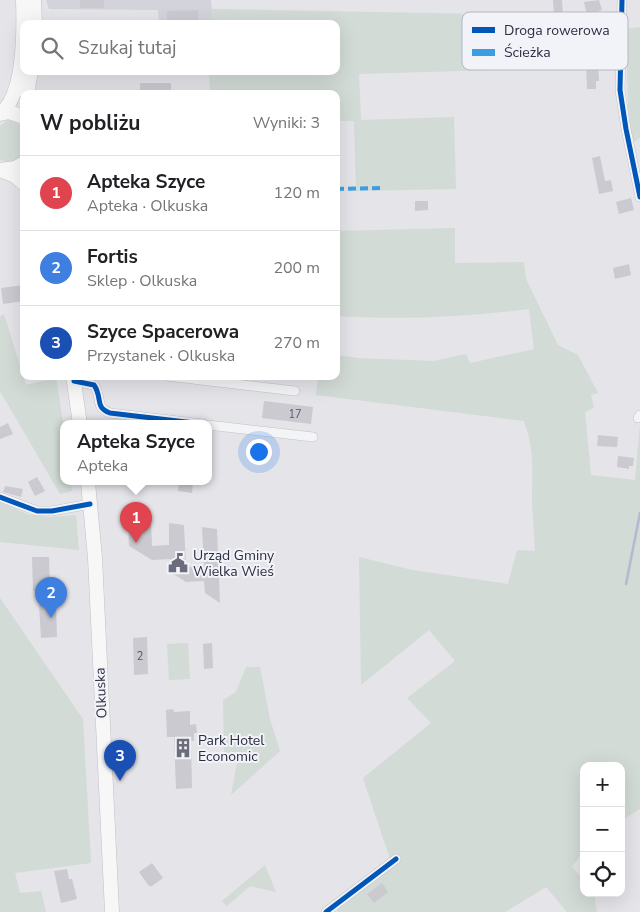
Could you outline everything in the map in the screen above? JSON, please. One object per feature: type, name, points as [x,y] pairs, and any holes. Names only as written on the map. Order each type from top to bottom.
[{"type":"main road","points":[[23,0],[23,20]]},
{"type":"main road","points":[[34,0],[35,20]]},
{"type":"main road","points":[[0,114],[11,101],[20,61]]},
{"type":"main road","points":[[28,90],[30,75]]},
{"type":"main road","points":[[0,114],[9,112],[20,116]]},
{"type":"main road","points":[[0,170],[15,168],[20,165]]},
{"type":"main road","points":[[0,170],[15,176],[20,180]]},
{"type":"main road","points":[[73,380],[79,420]]},
{"type":"main road","name":"Olkuska","points":[[88,485],[112,912]]},
{"type":"street","points":[[620,70],[620,90],[626,129],[640,197]]},
{"type":"street","points":[[76,380],[94,386],[97,390],[100,406],[110,414],[166,420]]},
{"type":"street","points":[[204,380],[295,390]]},
{"type":"street","points":[[212,425],[313,437]]},
{"type":"street","points":[[0,497],[37,511],[52,511],[90,504]]},
{"type":"street","points":[[326,912],[396,859]]},
{"type":"shaded area","points":[[46,0],[211,0],[213,20],[159,20],[158,10],[49,9]]},
{"type":"shaded area","points":[[212,9],[462,14],[462,70],[494,70],[359,74],[361,120],[454,117],[456,189],[356,191],[354,121],[340,121],[340,90],[210,90],[209,75],[340,75],[340,20],[213,20]]},
{"type":"shaded area","points":[[640,27],[640,138],[632,143],[628,106],[628,29]]},
{"type":"shaded area","points":[[9,119],[20,124],[20,158],[16,161],[0,160],[0,126]]},
{"type":"shaded area","points":[[455,228],[455,263],[524,262],[526,279],[558,345],[578,355],[598,393],[591,395],[594,408],[585,412],[591,475],[635,480],[640,425],[640,809],[625,818],[625,762],[580,762],[580,856],[572,867],[580,876],[580,897],[595,897],[597,912],[567,912],[546,887],[505,912],[338,912],[332,901],[390,859],[363,778],[431,723],[407,698],[455,661],[429,630],[361,685],[359,557],[412,570],[508,584],[517,550],[535,551],[531,452],[524,421],[316,395],[318,380],[340,380],[340,356],[434,361],[466,354],[470,363],[534,349],[529,309],[432,317],[340,316],[340,231]]},
{"type":"shaded area","points":[[4,314],[20,366],[20,380],[24,380],[26,385],[56,380],[63,420],[60,420],[60,485],[71,485],[72,491],[60,494],[0,391],[0,316]]},
{"type":"shaded area","points":[[0,502],[29,515],[50,517],[76,515],[79,550],[0,542]]},
{"type":"shaded area","points":[[0,598],[83,719],[91,863],[15,873],[20,893],[41,891],[46,912],[0,912]]},
{"type":"shaded area","points":[[188,643],[190,679],[169,680],[167,644]]},
{"type":"shaded area","points":[[246,667],[260,667],[270,719],[280,751],[231,795],[238,757],[224,754],[223,700],[236,692]]},
{"type":"shaded area","points":[[265,865],[276,892],[250,886],[227,906],[222,901]]},
{"type":"building","points":[[80,0],[104,0],[104,8],[80,8]]},
{"type":"building","points":[[553,0],[562,0],[563,12],[554,12]]},
{"type":"building","points":[[599,0],[602,10],[586,12],[584,2]]},
{"type":"building","points":[[198,10],[198,20],[167,20],[167,11]]},
{"type":"building","points":[[586,70],[598,70],[599,81],[596,81],[596,89],[587,89]]},
{"type":"building","points":[[140,83],[171,83],[171,90],[140,90]]},
{"type":"building","points":[[600,156],[605,181],[611,180],[613,191],[599,194],[592,158]]},
{"type":"building","points":[[631,198],[634,210],[619,214],[616,202]]},
{"type":"building","points":[[415,201],[428,201],[428,210],[415,211]]},
{"type":"building","points":[[629,264],[631,275],[615,279],[613,268]]},
{"type":"building","points":[[20,286],[20,302],[3,304],[1,288]]},
{"type":"building","points":[[264,401],[313,407],[311,424],[262,418]]},
{"type":"building","points":[[8,423],[13,434],[0,439],[0,427]]},
{"type":"building","points":[[598,435],[618,437],[617,447],[597,446]]},
{"type":"building","points":[[618,456],[634,458],[633,466],[629,466],[629,469],[617,467]]},
{"type":"building","points":[[37,477],[45,491],[35,496],[28,482]]},
{"type":"building","points":[[179,485],[193,485],[192,493],[178,491]]},
{"type":"building","points":[[5,486],[23,489],[21,497],[3,492]]},
{"type":"building","name":"Urząd Gminy Wielka Wieś","points":[[128,519],[151,521],[152,546],[169,545],[169,523],[184,525],[186,567],[204,566],[202,527],[217,529],[220,603],[205,593],[204,581],[186,582],[170,572],[170,559],[152,560],[129,546]]},
{"type":"building","points":[[32,557],[49,557],[50,590],[33,591]]},
{"type":"building","points":[[56,604],[57,637],[41,638],[39,605]]},
{"type":"building","points":[[147,637],[148,674],[134,675],[133,638]]},
{"type":"building","points":[[212,643],[213,668],[204,669],[203,644]]},
{"type":"building","name":"Park Hotel Economic","points":[[173,709],[174,712],[190,711],[190,725],[196,724],[197,733],[194,733],[194,741],[191,741],[192,788],[176,789],[174,737],[167,737],[166,710]]},
{"type":"building","points":[[152,863],[163,878],[149,886],[139,872]]},
{"type":"building","points":[[67,869],[69,879],[72,879],[77,899],[61,903],[54,871]]},
{"type":"building","points":[[382,883],[388,892],[374,903],[367,894]]},
{"type":"waterway","points":[[626,584],[640,513]]},
{"type":"marked path","points":[[340,189],[380,188]]},
{"type":"cycle path","points":[[622,0],[622,12]]},
{"type":"cycle path","points":[[620,70],[620,90],[626,129],[640,197]]},
{"type":"cycle path","points":[[74,381],[94,385],[100,405],[105,411],[169,420]]},
{"type":"cycle path","points":[[0,497],[37,511],[52,511],[90,504]]},
{"type":"cycle path","points":[[326,912],[396,859]]},
{"type":"place","name":"Apteka Szyce","points":[[136,543]]},
{"type":"place","name":"Urząd Gminy Wielka Wieś","points":[[178,563]]},
{"type":"place","name":"Fortis","points":[[51,618]]},
{"type":"place","name":"Park Hotel Economic","points":[[183,748]]},
{"type":"place","name":"Szyce Spacerowa","points":[[120,781]]}]
